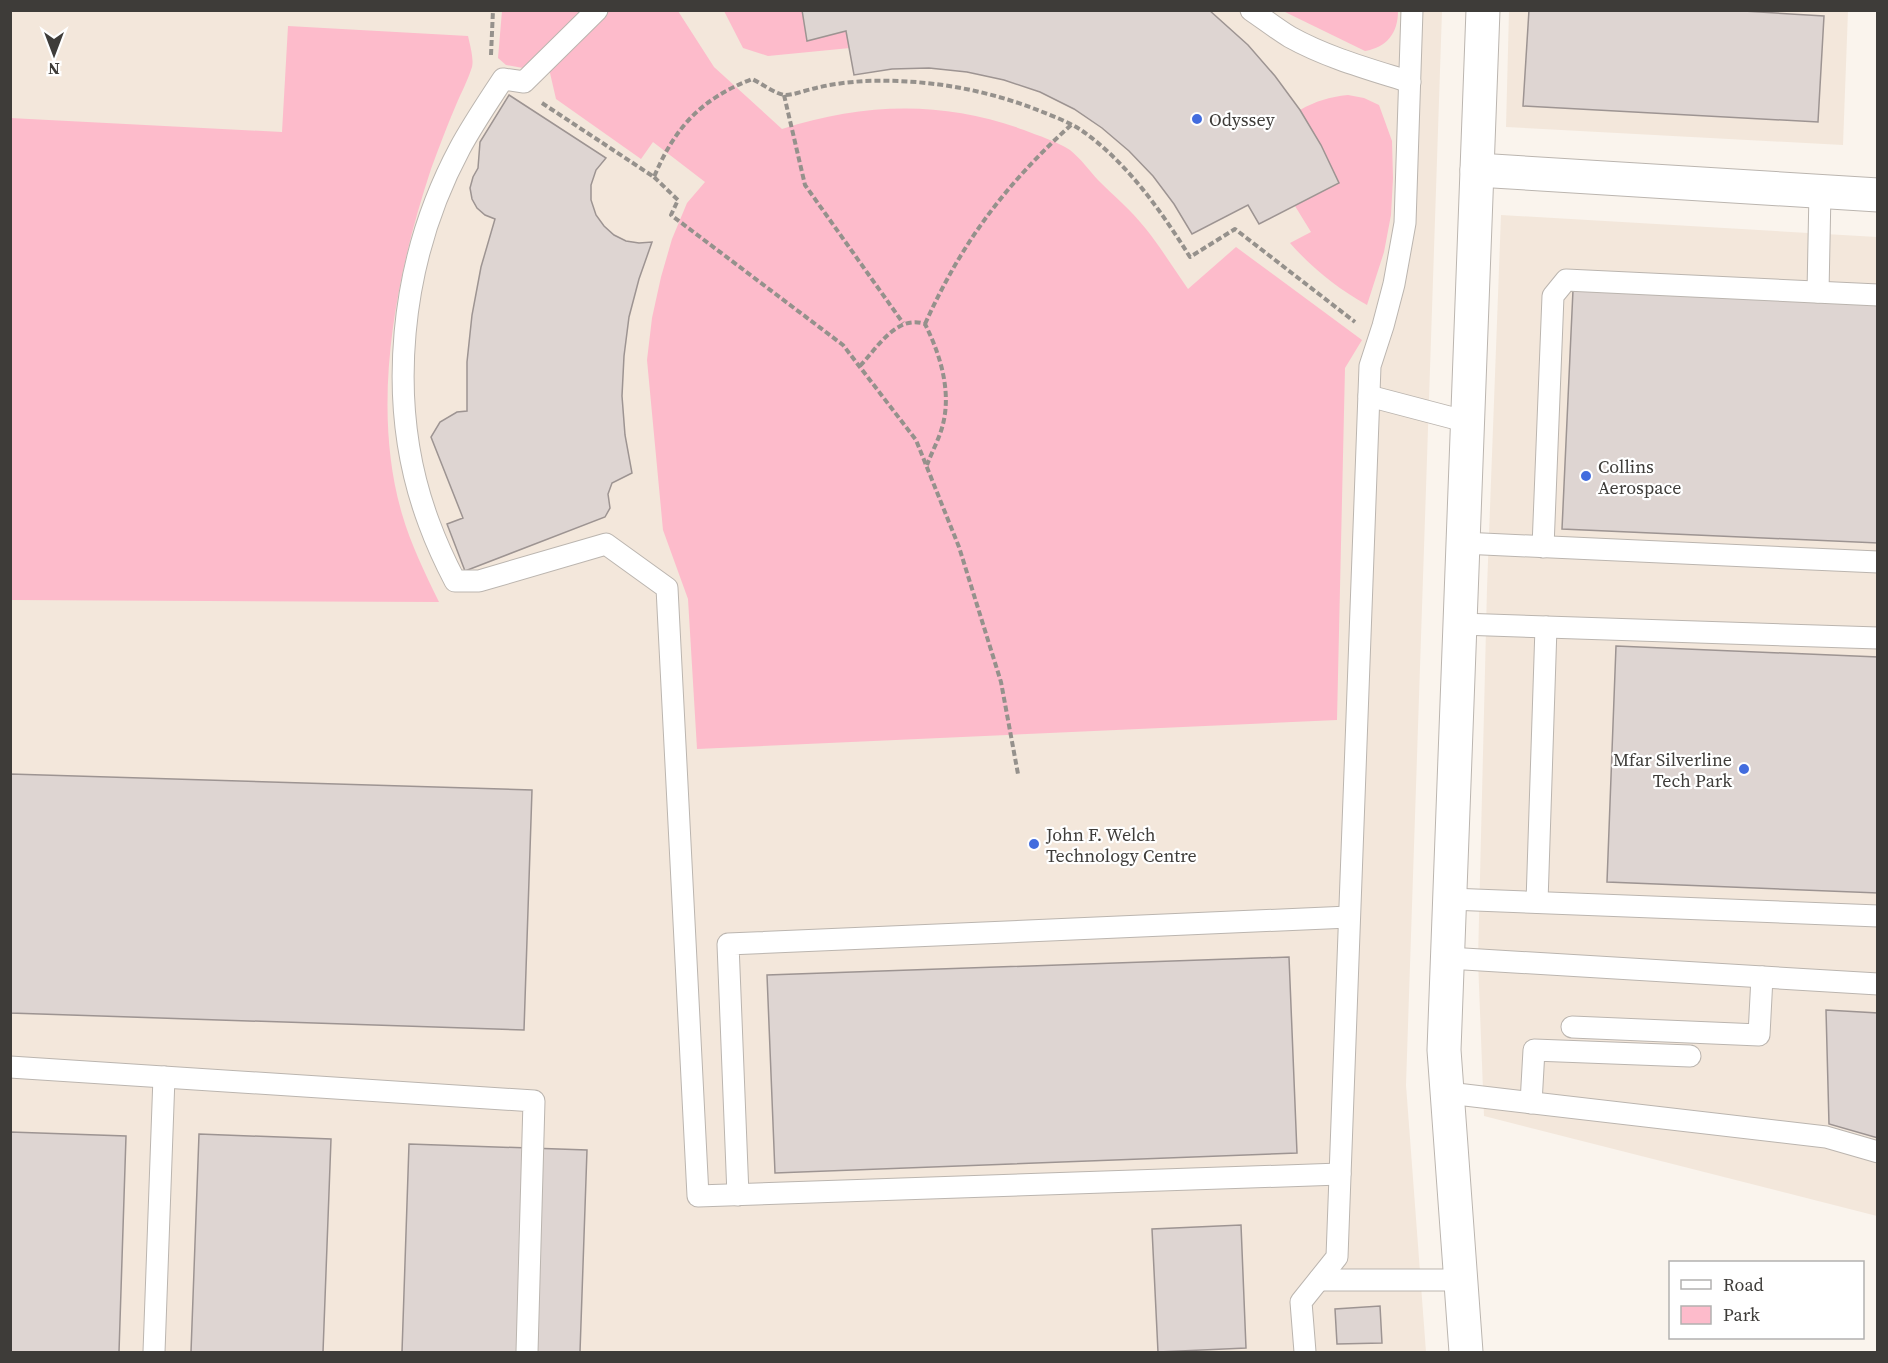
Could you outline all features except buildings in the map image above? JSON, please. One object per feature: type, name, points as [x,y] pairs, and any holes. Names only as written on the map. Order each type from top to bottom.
[{"type":"street","points":[[1466,1353],[1444,1050],[1483,10]]},
{"type":"street","points":[[1477,170],[1878,195]]},
{"type":"lane","points":[[597,10],[480,113],[450,169],[428,227],[416,268],[408,309],[403,394],[411,458],[428,521],[455,581],[479,581],[606,544],[667,588],[698,1196],[1340,1174]]},
{"type":"lane","points":[[1251,10],[1289,37],[1322,52],[1410,82]]},
{"type":"lane","points":[[1305,1353],[1301,1302],[1337,1257],[1370,366],[1394,284],[1405,223],[1412,10]]},
{"type":"lane","points":[[1818,292],[1820,192]]},
{"type":"lane","points":[[1543,547],[1553,297],[1566,280],[1878,295]]},
{"type":"lane","points":[[1369,396],[1468,422]]},
{"type":"lane","points":[[1462,543],[1878,562]]},
{"type":"lane","points":[[1460,624],[1878,638]]},
{"type":"lane","points":[[1537,902],[1546,627]]},
{"type":"lane","points":[[1450,899],[1878,916]]},
{"type":"lane","points":[[738,1195],[728,944],[1349,917]]},
{"type":"lane","points":[[1448,958],[1878,984]]},
{"type":"lane","points":[[1572,1027],[1759,1035],[1762,977]]},
{"type":"lane","points":[[1531,1103],[1534,1050],[1690,1056]]},
{"type":"lane","points":[[10,1067],[534,1101],[527,1353]]},
{"type":"lane","points":[[154,1353],[164,1077]]},
{"type":"lane","points":[[1448,1093],[1826,1137],[1878,1152]]},
{"type":"lane","points":[[1319,1280],[1461,1280]]},
{"type":"path","points":[[493,10],[490,61],[543,104],[654,177],[678,200],[670,215],[843,345],[916,440],[959,547],[1001,682],[1018,774]]},
{"type":"path","points":[[654,177],[664,154],[677,133],[693,114],[730,87],[752,79],[784,95],[823,86],[863,81],[943,84],[979,91],[1014,100],[1080,130],[1113,158],[1143,190],[1168,222],[1190,257],[1235,229],[1378,340]]},
{"type":"path","points":[[784,95],[805,185],[903,323]]},
{"type":"path","points":[[927,465],[942,430],[945,380],[941,360],[926,324],[941,290],[979,225],[1037,156],[1071,125]]},
{"type":"path","points":[[860,366],[903,323],[915,321],[926,324]]},
{"type":"shaded area","name":"John F. Welch Technology Centre","points":[[10,11],[1442,11],[1406,1085],[1426,1352],[11,1352]]},
{"type":"shaded area","points":[[1509,11],[1848,11],[1843,145],[1506,127]]},
{"type":"shaded area","points":[[1501,215],[1877,237],[1877,1216],[1484,1116],[1478,960],[1487,588]]},
{"type":"green space","points":[[502,11],[678,11],[714,67],[782,129],[843,114],[903,108],[963,114],[994,120],[1024,130],[1059,144],[1081,160],[1146,229],[1188,289],[1236,247],[1362,340],[1345,368],[1337,720],[697,749],[688,599],[663,530],[647,360],[652,318],[672,239],[687,203],[705,182],[653,142],[641,159],[556,99],[550,73],[506,65],[498,58]]},
{"type":"green space","points":[[724,11],[802,11],[807,41],[846,31],[850,48],[768,56],[743,48]]},
{"type":"green space","points":[[1283,11],[1398,11],[1396,26],[1390,38],[1379,46],[1365,51]]},
{"type":"green space","points":[[288,26],[468,36],[472,67],[431,169],[407,252],[391,340],[388,385],[388,429],[393,472],[402,514],[414,548],[439,602],[11,600],[10,118],[282,132]]},
{"type":"green space","points":[[1348,95],[1364,98],[1379,105],[1392,141],[1391,215],[1384,252],[1367,305],[1326,277],[1290,243],[1311,232],[1295,206],[1338,183],[1300,110],[1323,100]]},
{"type":"place","name":"Odyssey","points":[[1197,119]]},
{"type":"place","name":"Collins Aerospace","points":[[1586,476]]},
{"type":"place","name":"Mfar Silverline Tech Park","points":[[1744,769]]},
{"type":"place","name":"John F. Welch Technology Centre","points":[[1034,844]]}]
